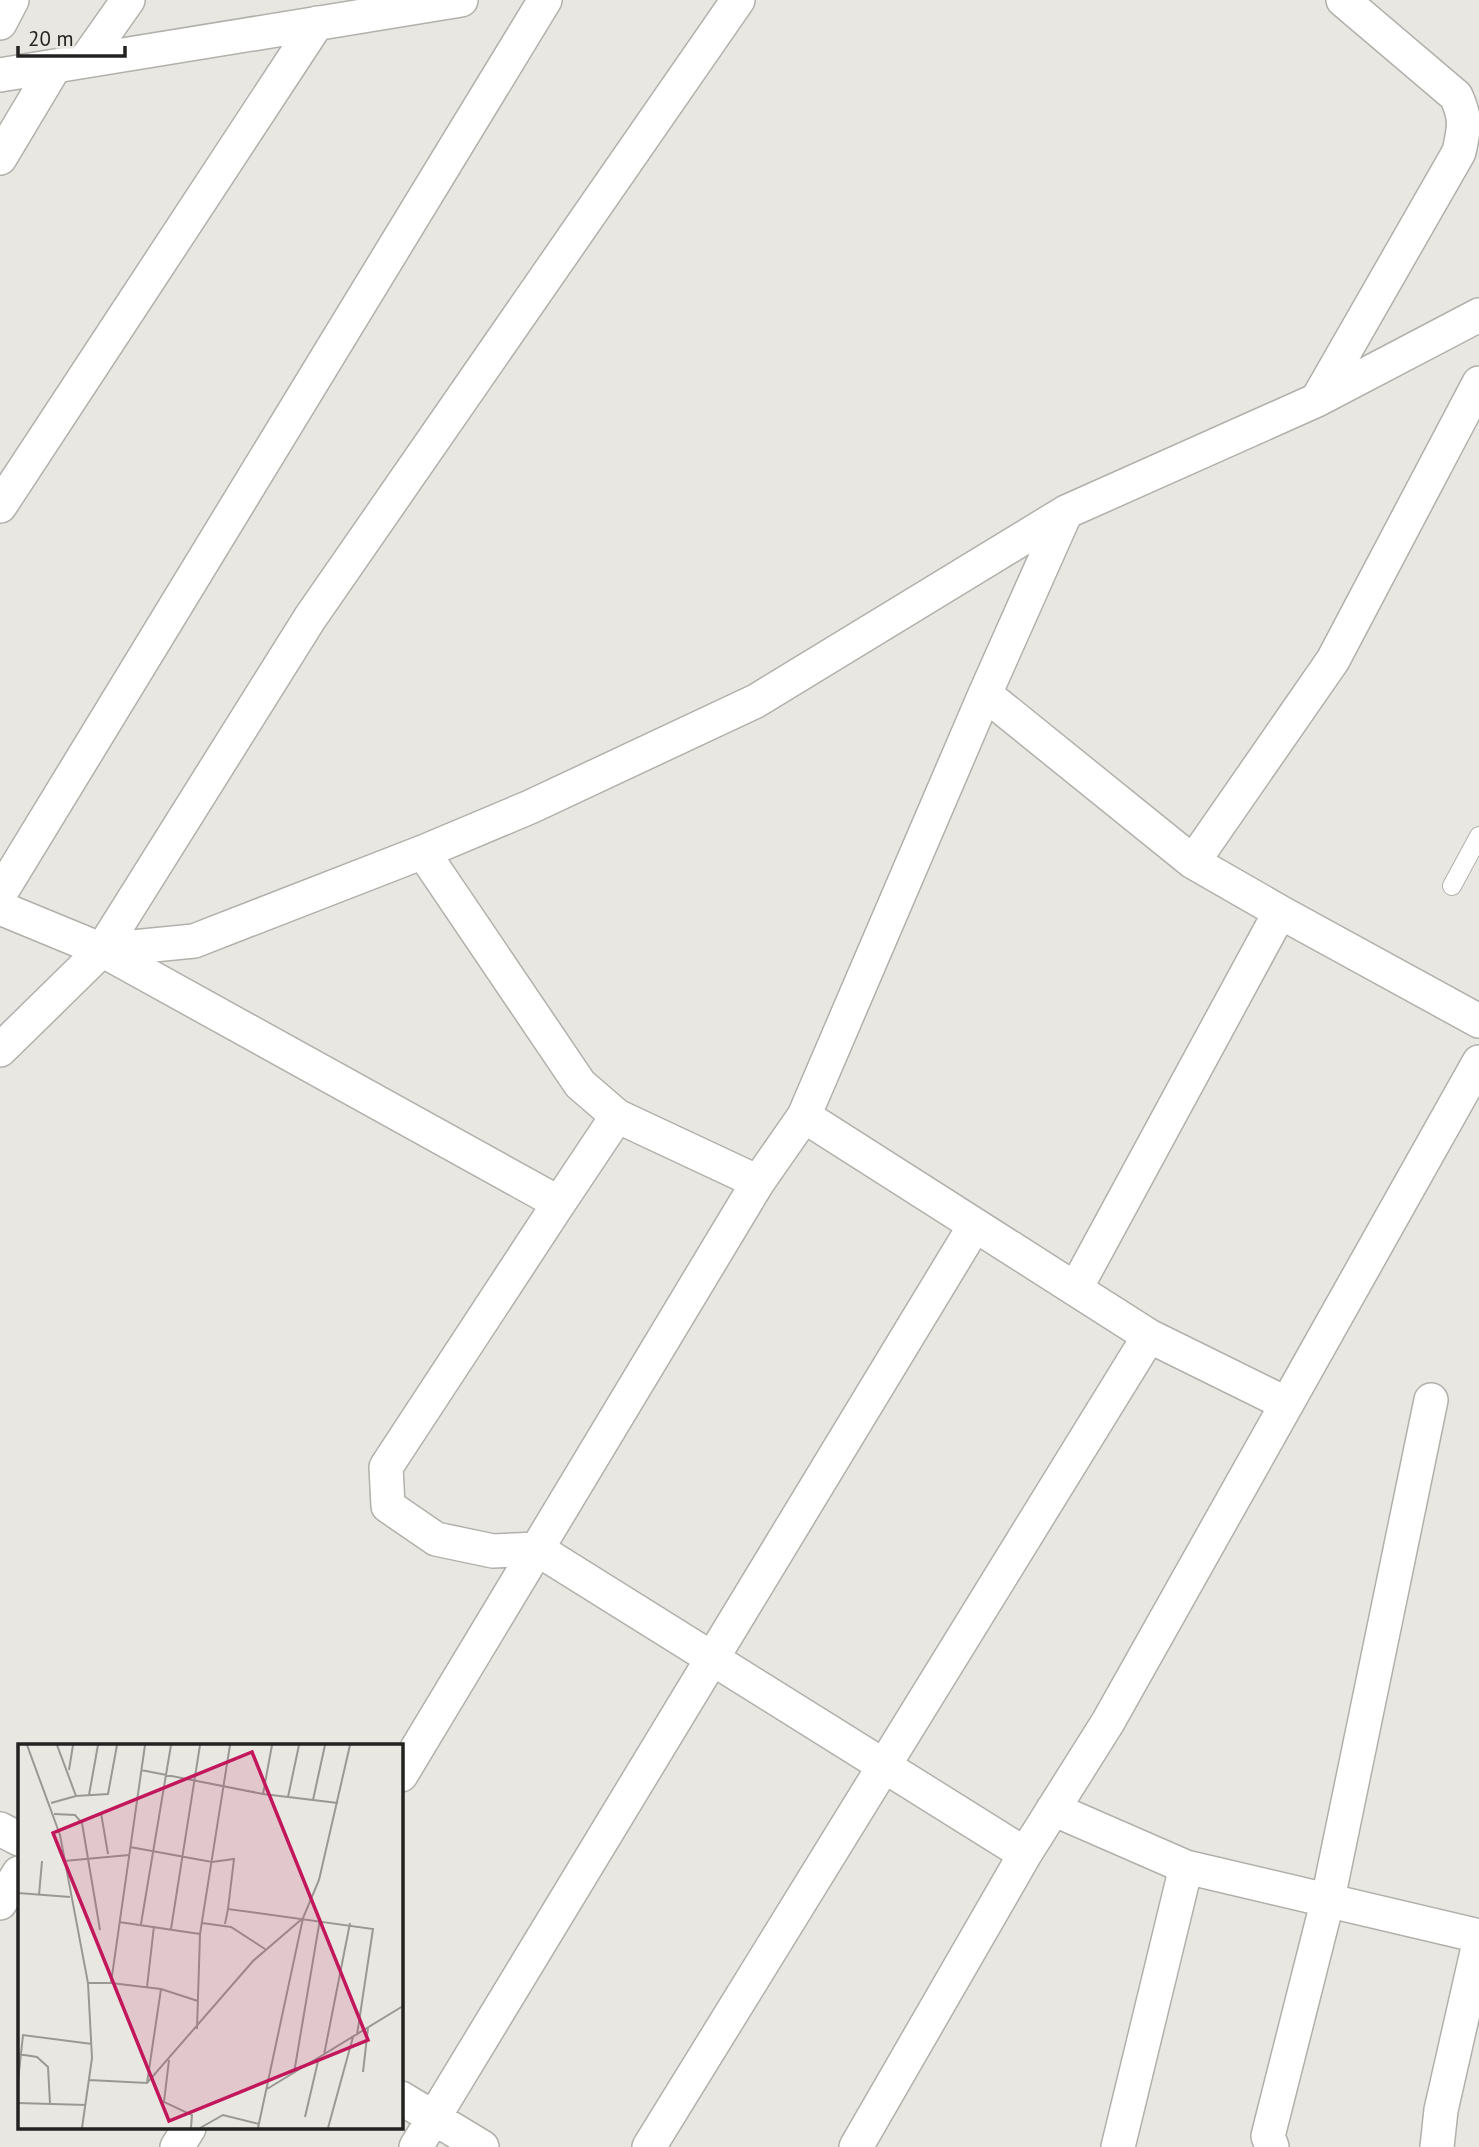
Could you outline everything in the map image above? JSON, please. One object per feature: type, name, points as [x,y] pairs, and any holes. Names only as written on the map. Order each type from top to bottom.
[{"type":"street","points":[[0,23],[12,0]]},
{"type":"street","points":[[0,158],[70,64],[128,0]]},
{"type":"street","points":[[0,75],[317,23],[364,9],[461,0]]},
{"type":"street","points":[[0,894],[545,0]]},
{"type":"street","points":[[0,1050],[102,950],[310,618],[738,0]]},
{"type":"street","points":[[1317,400],[1459,152],[1464,130],[1464,114],[1456,96],[1343,0]]},
{"type":"street","points":[[0,506],[317,23]]},
{"type":"street","points":[[102,950],[194,941],[423,852],[530,807],[756,701],[1066,512],[1317,400],[1479,315]]},
{"type":"street","points":[[1193,862],[1334,660],[1479,383]]},
{"type":"street","points":[[402,1773],[758,1182],[804,1116],[1066,512]]},
{"type":"street","points":[[985,694],[1193,862],[1479,1021]]},
{"type":"street","points":[[423,852],[580,1084],[617,1116],[758,1182]]},
{"type":"street","points":[[0,908],[102,950],[559,1203]]},
{"type":"street","points":[[1076,1288],[1280,912]]},
{"type":"street","points":[[856,2147],[1025,1854],[1108,1722],[1479,1062]]},
{"type":"street","points":[[617,1116],[386,1467],[388,1506],[436,1539],[493,1551],[537,1549],[1025,1854]]},
{"type":"street","points":[[804,1116],[1149,1336],[1287,1404]]},
{"type":"street","points":[[416,2147],[975,1225]]},
{"type":"street","points":[[649,2147],[1149,1336]]},
{"type":"street","points":[[1272,2147],[1268,2136],[1328,1899],[1431,1400]]},
{"type":"street","points":[[1053,1809],[1186,1867],[1479,1936]]},
{"type":"street","points":[[0,1829],[18,1838]]},
{"type":"street","points":[[1118,2147],[1186,1867]]},
{"type":"street","points":[[0,1903],[18,1875]]},
{"type":"street","points":[[1437,2147],[1441,2110],[1479,1943]]},
{"type":"street","points":[[402,2099],[482,2147]]},
{"type":"street","points":[[177,2147],[188,2130]]},
{"type":"lane","points":[[1452,886],[1479,836]]}]
